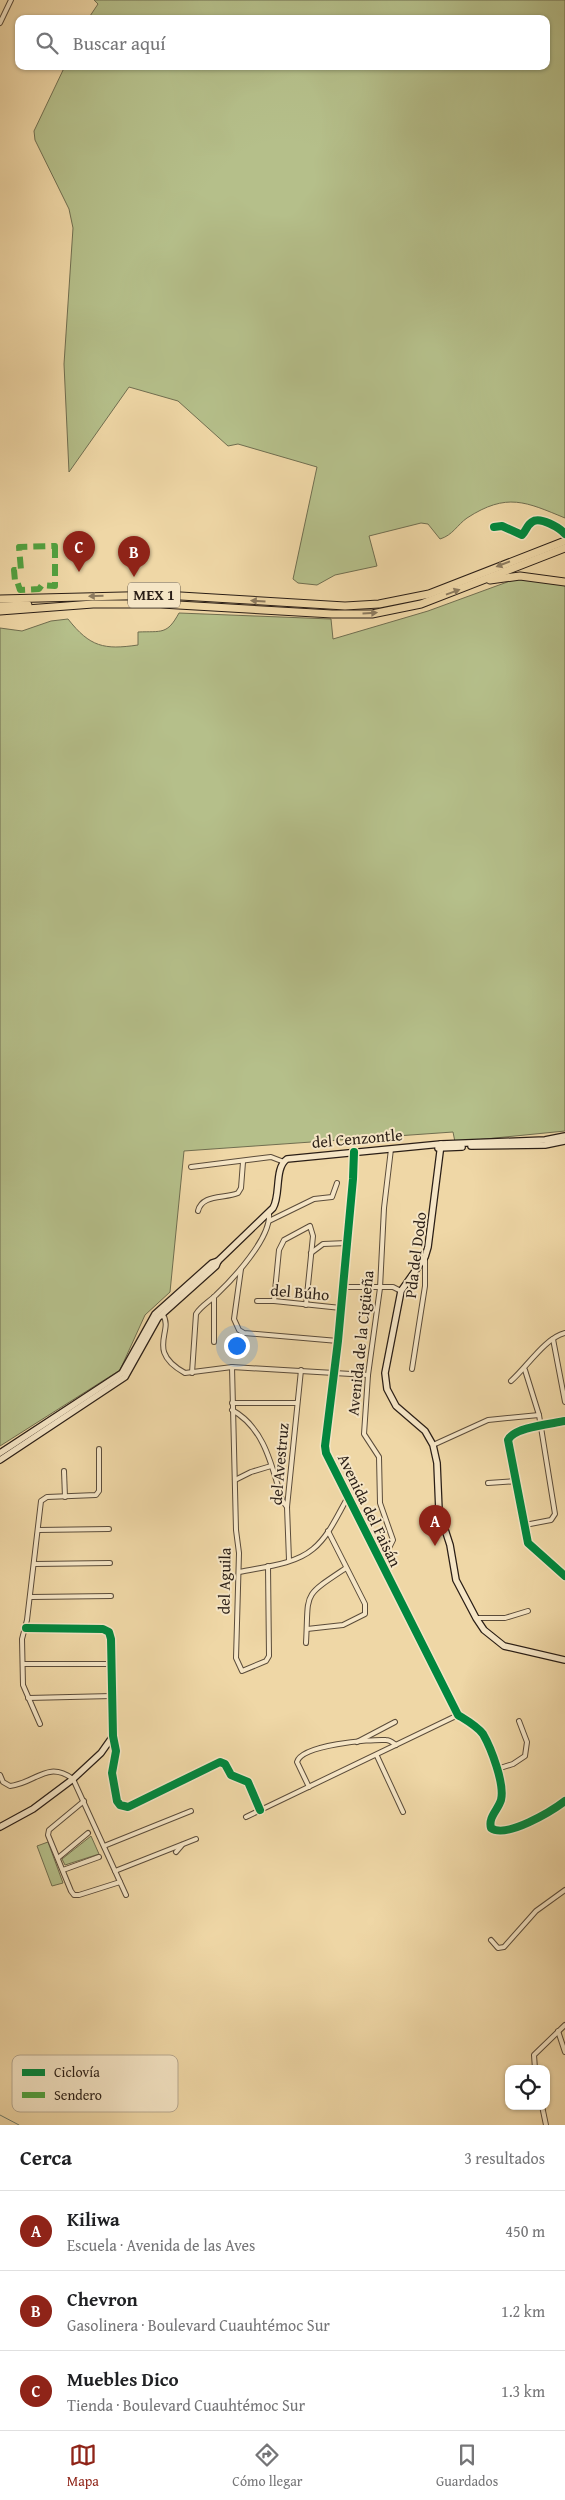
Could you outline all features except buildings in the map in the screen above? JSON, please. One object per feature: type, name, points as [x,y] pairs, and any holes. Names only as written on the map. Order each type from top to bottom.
[{"type":"highway","name":"MEX 1","points":[[0,600],[164,595],[356,606],[408,600],[429,594],[565,541]]},
{"type":"highway","name":"MEX 1","points":[[0,611],[161,604],[352,614],[383,612],[421,604],[565,548]]},
{"type":"highway","points":[[485,580],[520,576],[565,582]]},
{"type":"highway","points":[[0,606],[45,602],[53,597]]},
{"type":"highway","points":[[0,600],[45,602],[58,607]]},
{"type":"main road","points":[[545,1142],[565,1136]]},
{"type":"main road","points":[[545,1142],[565,1141]]},
{"type":"main road","name":"del Cenzontle","points":[[284,1162],[292,1158],[391,1149],[545,1142]]},
{"type":"main road","name":"Pda del Dodo","points":[[425,1257],[431,1232],[441,1146]]},
{"type":"main road","points":[[0,1460],[125,1377],[135,1363],[152,1327],[216,1266],[218,1261],[269,1214],[278,1197],[280,1169],[284,1162]]},
{"type":"main road","points":[[425,1257],[401,1290],[386,1373],[387,1389],[396,1406],[425,1431],[433,1445],[437,1463],[439,1511],[450,1545],[456,1580],[476,1618],[484,1630],[504,1646],[565,1660]]},
{"type":"main road","points":[[0,1453],[122,1373],[155,1314],[212,1263],[218,1261]]},
{"type":"main road","points":[[0,1827],[33,1808],[73,1779],[101,1753],[114,1736],[111,1639],[109,1632],[103,1629],[26,1628]]},
{"type":"street","points":[[0,23],[11,0]]},
{"type":"street","points":[[0,4],[6,7]]},
{"type":"street","points":[[494,527],[502,526],[522,535],[532,522],[536,520],[551,525],[565,534]]},
{"type":"street","name":"Avenida de la Cigüeña","points":[[377,1555],[388,1550],[393,1540],[380,1503],[379,1457],[364,1434],[368,1375],[380,1288],[384,1208],[391,1149]]},
{"type":"street","name":"Avenida del Faisán","points":[[354,1152],[354,1180],[338,1341],[325,1446],[330,1461],[458,1715]]},
{"type":"street","points":[[190,1167],[243,1162],[271,1157],[284,1162]]},
{"type":"street","points":[[198,1211],[200,1204],[204,1200],[238,1193],[241,1188],[243,1162]]},
{"type":"street","points":[[269,1221],[314,1199],[332,1197],[337,1183]]},
{"type":"street","points":[[192,1374],[196,1314],[199,1308],[214,1297],[241,1268],[269,1221],[269,1214]]},
{"type":"street","points":[[274,1301],[279,1250],[284,1240],[310,1226],[313,1236],[306,1304]]},
{"type":"street","points":[[311,1253],[323,1244],[347,1243]]},
{"type":"street","name":"Pda del Dodo","points":[[412,1369],[425,1286],[425,1257]]},
{"type":"street","points":[[241,1268],[234,1319],[239,1330],[244,1333],[338,1341]]},
{"type":"street","points":[[343,1287],[392,1287],[401,1290]]},
{"type":"street","points":[[214,1297],[214,1342]]},
{"type":"street","name":"del Búho","points":[[257,1301],[341,1308]]},
{"type":"street","points":[[163,1315],[166,1322],[162,1347],[166,1355],[179,1369],[192,1374],[232,1367],[368,1375]]},
{"type":"street","points":[[511,1380],[525,1370],[552,1339],[565,1333]]},
{"type":"street","points":[[552,1339],[565,1402]]},
{"type":"street","name":"del Aguila","points":[[232,1367],[239,1572],[236,1658],[242,1671],[266,1661],[269,1656],[268,1566]]},
{"type":"street","name":"del Avestruz","points":[[289,1560],[287,1507],[294,1455],[296,1403],[301,1370]]},
{"type":"street","points":[[525,1370],[539,1415],[555,1514],[550,1520],[525,1525]]},
{"type":"street","points":[[232,1403],[296,1403]]},
{"type":"street","points":[[232,1410],[253,1424],[260,1437],[282,1500],[287,1507]]},
{"type":"street","points":[[433,1445],[488,1420],[539,1415]]},
{"type":"street","points":[[565,1421],[521,1430],[509,1437],[527,1539],[531,1546],[565,1576]]},
{"type":"street","points":[[40,1724],[23,1685],[22,1639],[26,1628],[31,1597],[43,1498],[93,1496],[99,1491],[99,1449]]},
{"type":"street","points":[[235,1480],[251,1472],[271,1466]]},
{"type":"street","points":[[64,1471],[65,1497]]},
{"type":"street","points":[[488,1483],[517,1481]]},
{"type":"street","points":[[239,1572],[289,1560],[314,1548],[328,1531],[348,1497]]},
{"type":"street","points":[[38,1530],[109,1529]]},
{"type":"street","points":[[307,1629],[343,1625],[360,1619],[365,1614],[364,1604],[328,1531]]},
{"type":"street","points":[[35,1564],[110,1563]]},
{"type":"street","points":[[306,1643],[307,1602],[311,1593],[346,1568]]},
{"type":"street","points":[[31,1597],[111,1596]]},
{"type":"street","points":[[476,1618],[505,1618],[528,1611]]},
{"type":"street","points":[[23,1664],[111,1664]]},
{"type":"street","points":[[28,1698],[112,1696]]},
{"type":"street","points":[[246,1817],[377,1756],[458,1715],[483,1734],[497,1769],[502,1790],[501,1800],[490,1820],[494,1830],[525,1824],[555,1809],[565,1801]]},
{"type":"street","points":[[497,1769],[513,1764],[525,1756],[527,1742],[519,1721]]},
{"type":"street","points":[[355,1743],[395,1722]]},
{"type":"street","points":[[114,1736],[116,1752],[112,1772],[117,1801],[120,1805],[128,1807],[220,1762],[225,1764],[231,1775],[248,1782],[260,1810]]},
{"type":"street","points":[[309,1788],[297,1762],[298,1758],[324,1745],[385,1740],[396,1745]]},
{"type":"street","points":[[377,1756],[403,1812]]},
{"type":"street","points":[[0,1775],[3,1782],[10,1786],[55,1771],[64,1773],[73,1779],[126,1895]]},
{"type":"street","points":[[84,1801],[49,1830],[58,1858],[74,1895],[120,1882]]},
{"type":"street","points":[[104,1846],[191,1811]]},
{"type":"street","points":[[58,1858],[88,1833]]},
{"type":"street","points":[[115,1871],[196,1839]]},
{"type":"street","points":[[176,1852],[183,1844]]},
{"type":"street","points":[[63,1870],[99,1857]]},
{"type":"street","points":[[491,1940],[498,1948],[504,1947],[536,1911],[565,1890]]},
{"type":"street","points":[[535,2065],[534,2055],[565,2025]]},
{"type":"street","points":[[558,2031],[565,2052]]},
{"type":"street","points":[[543,2110],[546,2125]]},
{"type":"green space","points":[[94,0],[565,0],[565,518],[527,504],[505,502],[481,510],[467,518],[452,532],[440,539],[428,524],[421,523],[369,536],[377,566],[335,575],[317,585],[298,583],[293,579],[317,467],[238,444],[228,446],[178,401],[129,387],[69,472],[64,364],[73,228],[69,209],[35,140],[34,131],[63,70],[550,70],[550,15],[91,15],[98,4]]},
{"type":"green space","points":[[521,577],[565,581],[565,1131],[455,1142],[453,1132],[184,1151],[170,1292],[145,1315],[120,1370],[0,1446],[0,628],[22,631],[51,621],[68,619],[83,636],[91,641],[116,647],[138,645],[138,632],[163,630],[171,625],[179,613],[331,619],[333,639],[428,611]]},
{"type":"green space","points":[[91,1836],[99,1854],[65,1865],[62,1859]]},
{"type":"green space","points":[[48,1842],[63,1883],[52,1886],[37,1846]]},
{"type":"waterway","points":[[0,2115],[19,2125]]},
{"type":"marked path","points":[[55,546],[55,586],[42,585],[39,589],[20,590],[17,581],[15,581],[14,570],[21,570],[19,547],[55,546]]},
{"type":"cycle path","points":[[494,527],[502,526],[522,535],[530,523],[540,520],[554,526],[565,534]]},
{"type":"cycle path","points":[[354,1152],[338,1341],[325,1446],[326,1453],[458,1715],[481,1731],[490,1748],[497,1766],[502,1793],[500,1804],[491,1820],[491,1828],[507,1830],[518,1827],[540,1817],[565,1801]]},
{"type":"cycle path","points":[[565,1421],[525,1429],[508,1440],[528,1543],[565,1576]]},
{"type":"cycle path","points":[[26,1628],[103,1629],[109,1632],[111,1639],[113,1736],[116,1751],[112,1773],[117,1801],[120,1805],[128,1807],[220,1762],[225,1764],[231,1775],[248,1782],[260,1810]]},
{"type":"place","name":"Muebles Dico","points":[[79,572]]},
{"type":"place","name":"Chevron","points":[[134,577]]},
{"type":"place","name":"Kiliwa","points":[[435,1546]]}]
